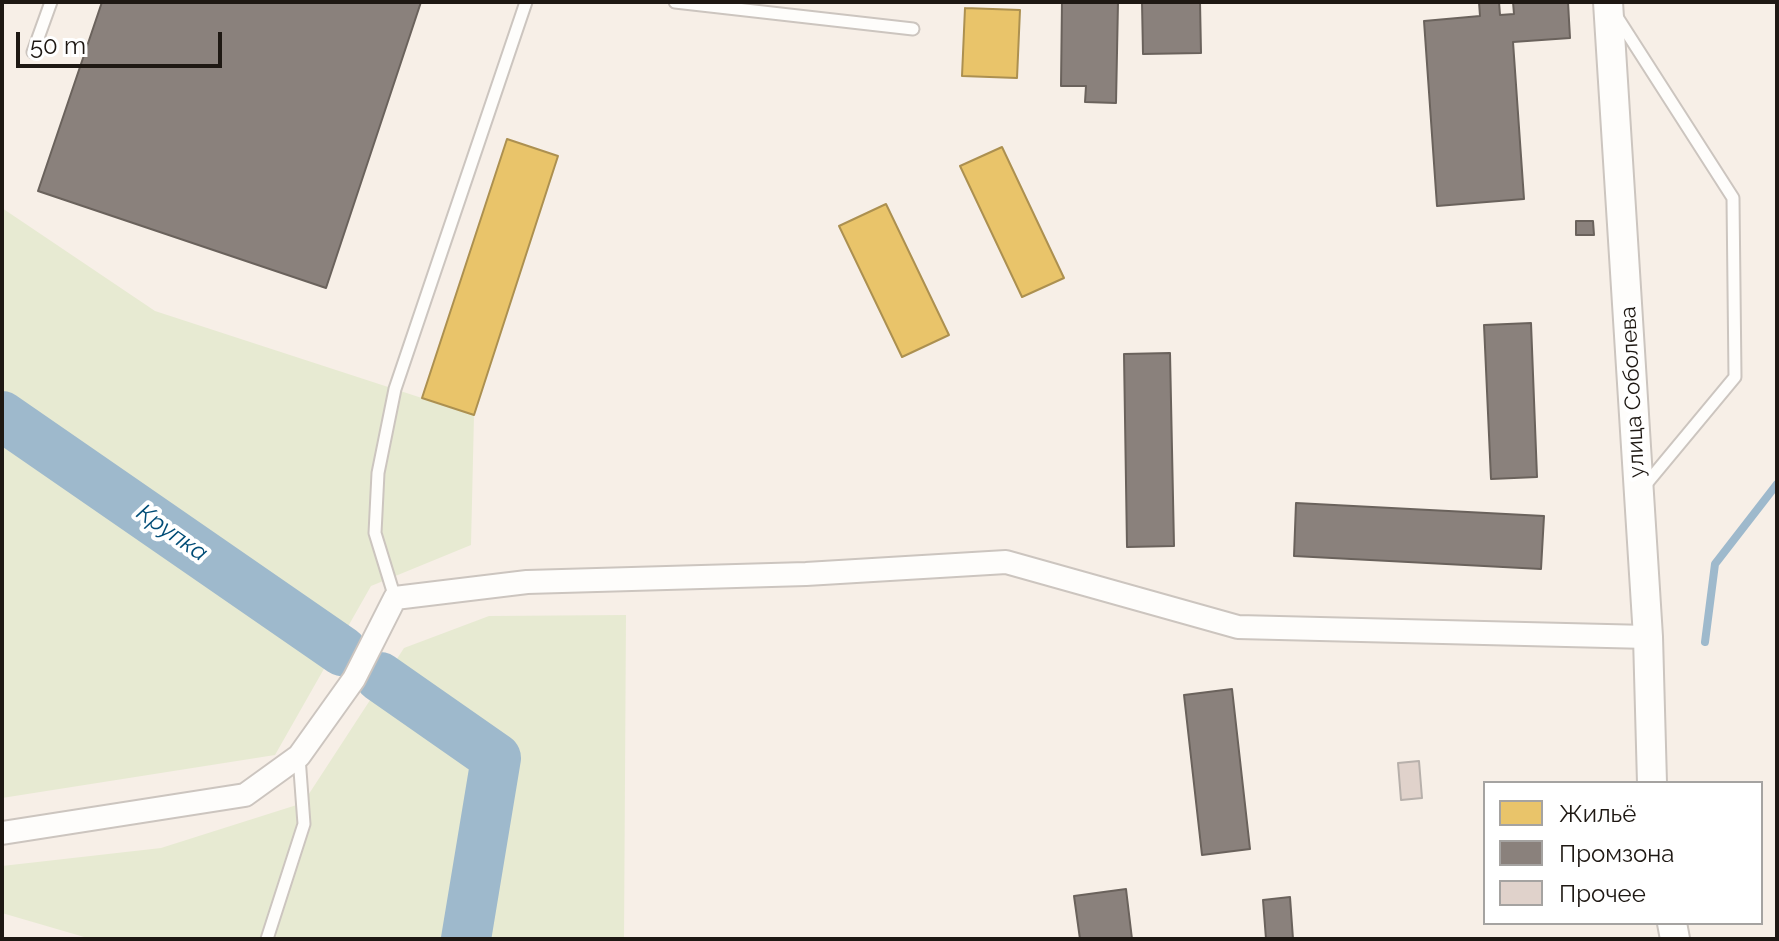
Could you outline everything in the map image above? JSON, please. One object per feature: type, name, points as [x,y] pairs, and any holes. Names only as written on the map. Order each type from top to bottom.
[{"type":"street","name":"улица Соболева","points":[[1608,2],[1648,637],[1652,781]]},
{"type":"street","points":[[2,833],[245,795],[299,756],[354,679],[395,598],[527,582],[806,574],[1006,562],[1238,627],[1648,637]]},
{"type":"lane","points":[[33,52],[51,2]]},
{"type":"lane","points":[[395,598],[375,533],[378,473],[395,389],[526,2]]},
{"type":"lane","points":[[675,2],[913,29]]},
{"type":"lane","points":[[1608,2],[1733,198],[1735,377],[1639,493]]},
{"type":"lane","points":[[267,939],[304,824],[299,756]]},
{"type":"green space","points":[[2,208],[155,311],[474,415],[471,545],[371,586],[275,755],[2,798]]},
{"type":"green space","points":[[626,615],[624,939],[91,939],[2,913],[2,866],[161,848],[303,803],[404,648],[489,616]]},
{"type":"building: Жильё","points":[[965,8],[1020,10],[1017,78],[962,76]]},
{"type":"building: Жильё","points":[[507,139],[558,156],[474,415],[422,398]]},
{"type":"building: Жильё","points":[[1002,147],[1064,278],[1022,297],[960,166]]},
{"type":"building: Жильё","points":[[886,204],[949,335],[902,357],[839,226]]},
{"type":"building: Промзона","points":[[102,2],[421,2],[326,288],[38,191]]},
{"type":"building: Промзона","points":[[1062,2],[1118,2],[1116,103],[1085,102],[1086,86],[1061,86]]},
{"type":"building: Промзона","points":[[1142,2],[1200,2],[1201,53],[1143,54]]},
{"type":"building: Промзона","points":[[1479,2],[1499,2],[1500,15],[1514,14],[1513,2],[1568,2],[1570,38],[1513,42],[1524,199],[1437,206],[1424,21],[1480,16]]},
{"type":"building: Промзона","points":[[1576,221],[1593,221],[1594,235],[1576,235]]},
{"type":"building: Промзона","points":[[1531,323],[1537,477],[1491,479],[1484,325]]},
{"type":"building: Промзона","points":[[1170,353],[1174,546],[1127,547],[1124,354]]},
{"type":"building: Промзона","points":[[1296,503],[1544,516],[1541,569],[1294,556]]},
{"type":"building: Промзона","points":[[1232,689],[1250,849],[1202,855],[1184,695]]},
{"type":"building: Промзона","points":[[1126,889],[1132,939],[1080,939],[1074,896]]},
{"type":"building: Промзона","points":[[1290,897],[1293,939],[1266,939],[1263,900]]},
{"type":"building: Прочее","points":[[1419,761],[1422,798],[1401,800],[1398,763]]},
{"type":"waterway","name":"Крупка","points":[[2,416],[342,651]]},
{"type":"waterway","points":[[1705,642],[1715,564],[1777,484]]},
{"type":"waterway","name":"Крупка","points":[[380,677],[496,758],[466,939]]}]
